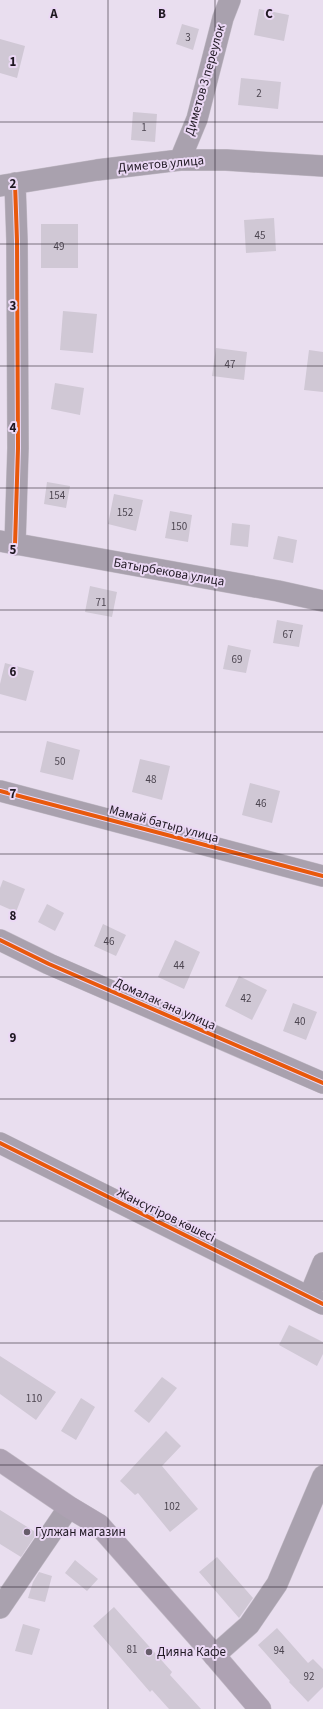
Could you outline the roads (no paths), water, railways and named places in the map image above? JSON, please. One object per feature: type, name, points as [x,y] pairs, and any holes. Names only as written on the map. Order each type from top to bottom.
[{"type":"main road","points":[[0,1460],[69,1507],[99,1525],[260,1709]]},
{"type":"street","name":"Диметов 3 переулок","points":[[180,160],[197,119],[230,0]]},
{"type":"street","name":"Диметов улица","points":[[7,184],[97,170],[180,160],[226,160],[323,166]]},
{"type":"street","name":"Батырбекова улица","points":[[7,184],[17,241],[18,440],[8,543],[278,591],[323,601]]},
{"type":"street","name":"Мамай батыр улица","points":[[0,791],[323,876]]},
{"type":"street","name":"Домалак ана улица","points":[[0,940],[48,964],[323,1083]]},
{"type":"street","name":"Жансүгіров көшесі","points":[[0,1143],[316,1300]]},
{"type":"street","points":[[316,1300],[323,1263]]},
{"type":"street","points":[[214,1656],[249,1625],[278,1584],[323,1476]]},
{"type":"street","points":[[0,1608],[69,1507]]},
{"type":"place","name":"Гулжан магазин","points":[[27,1532]]},
{"type":"place","name":"Дияна Кафе","points":[[149,1652]]}]
